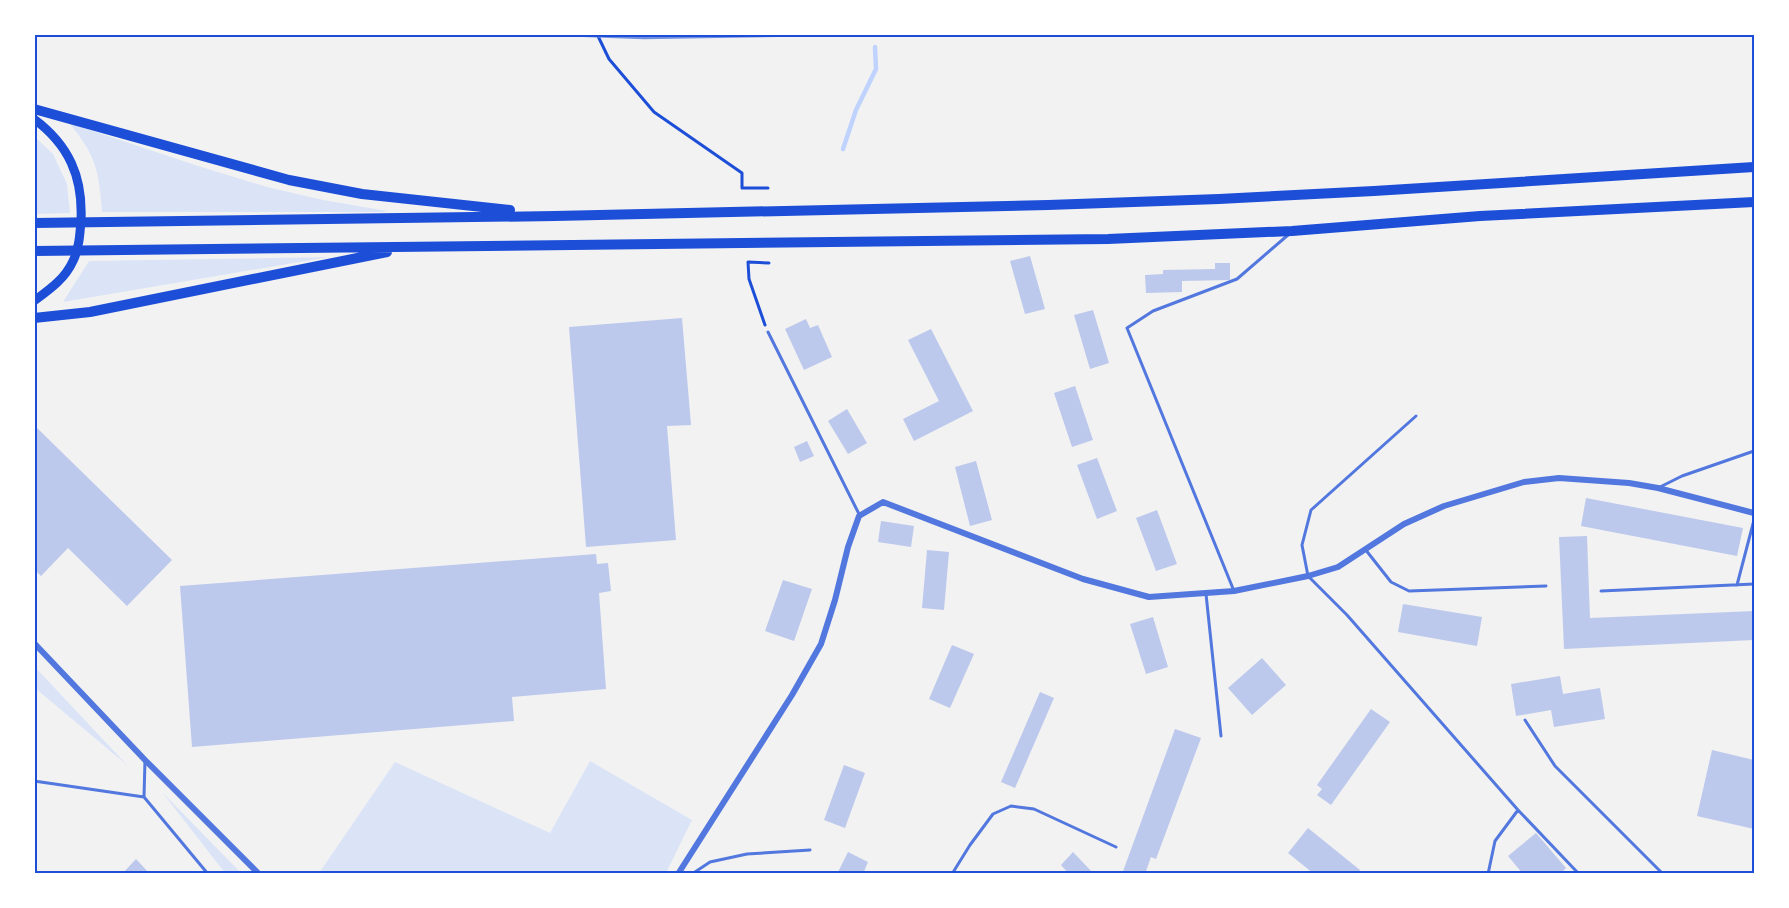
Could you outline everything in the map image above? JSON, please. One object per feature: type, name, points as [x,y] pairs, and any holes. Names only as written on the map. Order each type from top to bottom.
[{"type":"highway","points":[[34,109],[289,180],[362,194],[555,216]]},
{"type":"highway","points":[[34,224],[1047,205],[1219,199],[1755,167]]},
{"type":"highway","points":[[34,251],[1108,239],[1292,231],[1480,216],[1755,202]]},
{"type":"highway","points":[[34,318],[90,312],[413,246]]},
{"type":"main road","points":[[34,120],[50,131],[65,149],[75,172],[82,198],[80,237],[73,261],[58,283],[34,301]]},
{"type":"street","points":[[678,873],[792,695],[821,644],[848,547],[860,516],[883,502],[1083,579],[1149,597],[1234,591],[1308,576],[1338,567],[1404,524],[1444,506],[1524,482],[1559,478],[1595,479],[1658,488],[1755,513]]},
{"type":"street","points":[[34,644],[145,760],[259,873]]},
{"type":"lane","points":[[1234,591],[1128,328],[1153,310],[1237,279],[1292,231]]},
{"type":"lane","points":[[768,332],[860,516]]},
{"type":"lane","points":[[1416,416],[1311,510],[1302,545],[1308,576],[1347,615],[1518,810],[1579,873]]},
{"type":"lane","points":[[1658,488],[1755,451]]},
{"type":"lane","points":[[1737,585],[1755,520]]},
{"type":"lane","points":[[1365,549],[1390,582],[1409,591],[1546,586]]},
{"type":"lane","points":[[1600,591],[1755,584]]},
{"type":"lane","points":[[1206,594],[1221,736]]},
{"type":"lane","points":[[1525,720],[1555,766],[1663,873]]},
{"type":"lane","points":[[144,797],[145,760]]},
{"type":"lane","points":[[34,781],[144,797],[208,873]]},
{"type":"lane","points":[[952,873],[993,814],[1011,806],[1034,809],[1116,848]]},
{"type":"lane","points":[[1488,873],[1495,842],[1518,810]]},
{"type":"lane","points":[[692,873],[710,862],[747,854],[810,850]]},
{"type":"path","points":[[597,34],[609,60],[654,112],[742,173],[742,188],[768,188]]},
{"type":"path","points":[[768,332],[749,279],[748,262],[769,263]]},
{"type":"shaded area","points":[[69,123],[267,187],[387,211],[102,212],[97,174],[91,154]]},
{"type":"shaded area","points":[[35,137],[53,154],[67,184],[70,213],[35,214]]},
{"type":"shaded area","points":[[329,257],[63,302],[89,261]]},
{"type":"shaded area","points":[[35,667],[127,765],[35,688]]},
{"type":"shaded area","points":[[590,761],[692,820],[666,873],[319,873],[395,762],[550,833]]},
{"type":"shaded area","points":[[162,792],[241,873],[225,873]]},
{"type":"building","points":[[1030,256],[1045,309],[1025,314],[1010,261]]},
{"type":"building","points":[[1215,263],[1230,263],[1230,280],[1182,281],[1182,292],[1146,293],[1145,275],[1163,274],[1163,270],[1215,269]]},
{"type":"building","points":[[1093,310],[1109,363],[1090,369],[1074,315]]},
{"type":"building","points":[[682,318],[691,425],[667,426],[676,540],[586,547],[569,327]]},
{"type":"building","points":[[806,319],[810,328],[818,325],[832,357],[804,370],[785,329]]},
{"type":"building","points":[[931,329],[973,411],[914,441],[903,419],[939,401],[908,340]]},
{"type":"building","points":[[1075,386],[1093,440],[1072,447],[1054,393]]},
{"type":"building","points":[[847,409],[867,443],[848,454],[828,421]]},
{"type":"building","points":[[34,425],[172,560],[127,606],[68,548],[41,576],[34,569]]},
{"type":"building","points":[[807,441],[814,456],[800,462],[794,447]]},
{"type":"building","points":[[1097,458],[1117,511],[1097,519],[1077,465]]},
{"type":"building","points":[[976,461],[992,520],[970,526],[955,467]]},
{"type":"building","points":[[1586,498],[1743,528],[1737,556],[1581,526]]},
{"type":"building","points":[[1157,510],[1177,564],[1156,571],[1136,518]]},
{"type":"building","points":[[881,521],[914,526],[911,547],[878,542]]},
{"type":"building","points":[[1587,536],[1590,618],[1754,611],[1754,640],[1564,649],[1559,537]]},
{"type":"building","points":[[927,550],[949,552],[944,610],[922,608]]},
{"type":"building","points":[[596,554],[597,564],[608,563],[611,591],[599,593],[606,689],[512,697],[514,721],[192,747],[180,586]]},
{"type":"building","points":[[783,580],[812,589],[794,641],[765,631]]},
{"type":"building","points":[[1403,604],[1482,617],[1477,646],[1398,632]]},
{"type":"building","points":[[1153,617],[1168,667],[1146,674],[1130,624]]},
{"type":"building","points":[[952,645],[974,654],[950,708],[929,699]]},
{"type":"building","points":[[1262,658],[1286,685],[1252,715],[1228,688]]},
{"type":"building","points":[[1560,676],[1563,694],[1600,688],[1605,719],[1554,727],[1551,710],[1516,716],[1511,684]]},
{"type":"building","points":[[1040,692],[1054,698],[1015,788],[1001,782]]},
{"type":"building","points":[[1371,709],[1390,722],[1331,805],[1317,795],[1322,789],[1317,785]]},
{"type":"building","points":[[1175,729],[1201,738],[1156,859],[1151,857],[1145,874],[1122,874]]},
{"type":"building","points":[[1712,750],[1754,760],[1754,829],[1697,816]]},
{"type":"building","points":[[844,765],[865,773],[845,828],[824,820]]},
{"type":"building","points":[[1308,828],[1360,870],[1358,874],[1314,874],[1288,853]]},
{"type":"building","points":[[1536,833],[1566,868],[1560,874],[1523,874],[1508,856]]},
{"type":"building","points":[[848,852],[868,862],[863,874],[837,874]]},
{"type":"building","points":[[1073,852],[1094,874],[1069,874],[1061,865]]},
{"type":"building","points":[[136,859],[150,874],[122,874]]},
{"type":"waterway","points":[[843,149],[856,110],[876,69],[875,47]]},
{"type":"railway","points":[[562,34],[644,37],[825,34]]}]
